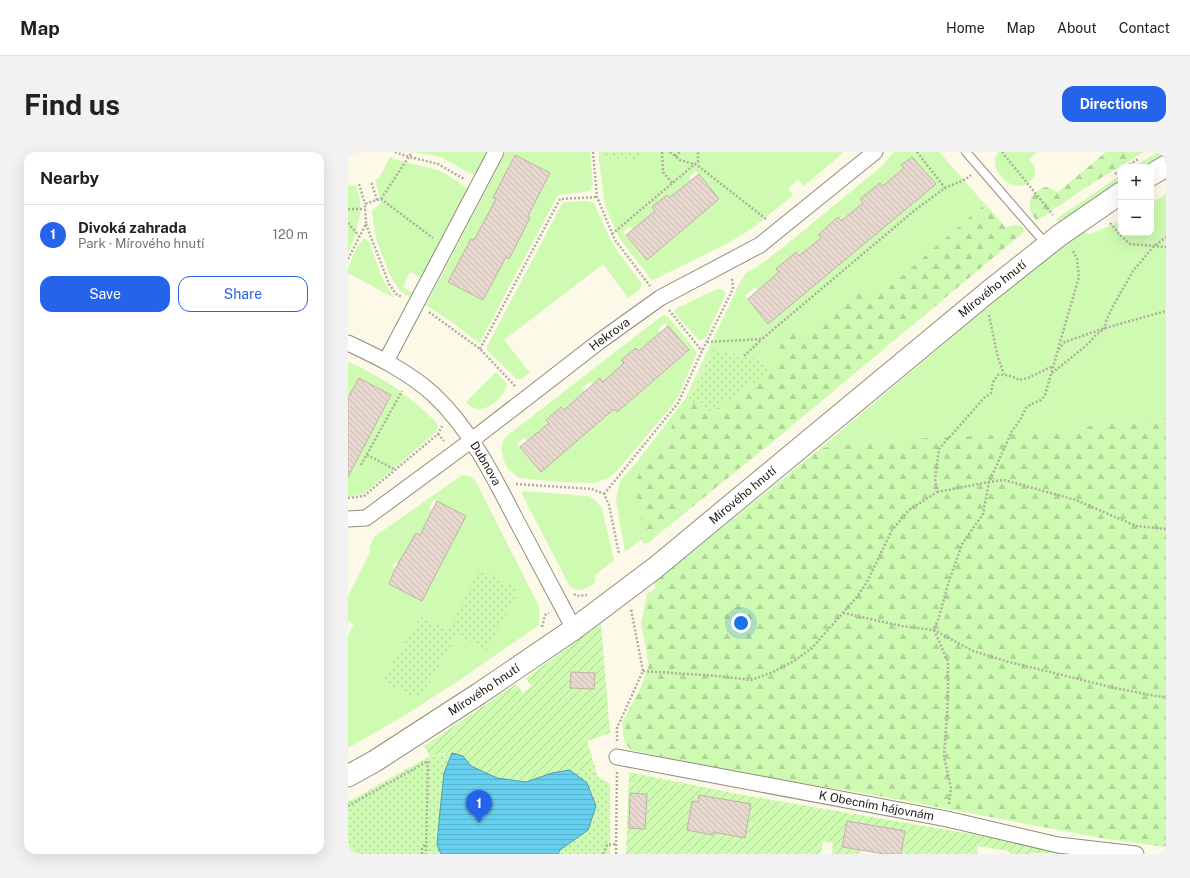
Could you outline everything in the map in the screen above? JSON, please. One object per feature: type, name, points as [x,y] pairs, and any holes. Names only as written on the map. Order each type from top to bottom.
[{"type":"main road","points":[[1154,173],[1166,166]]},
{"type":"main road","name":"Mírového hnutí","points":[[348,776],[375,761],[480,693],[574,629],[655,568],[978,300],[1047,245],[1118,195]]},
{"type":"street","points":[[386,361],[417,305],[496,152]]},
{"type":"street","name":"Hekrova","points":[[348,519],[366,518],[472,440],[600,341],[660,298],[760,245],[875,152]]},
{"type":"street","name":"Dubnova","points":[[348,343],[386,361],[410,376],[432,393],[451,412],[472,440],[499,486],[574,629]]},
{"type":"street","name":"K Obecním hájovnám","points":[[617,757],[947,819],[1058,845],[1136,854]]},
{"type":"lane","points":[[966,152],[1047,245]]},
{"type":"path","points":[[395,152],[438,164],[478,187]]},
{"type":"path","points":[[365,204],[381,199],[412,152]]},
{"type":"path","points":[[593,152],[597,197],[615,240],[651,287],[645,291]]},
{"type":"path","points":[[662,152],[663,172],[673,184]]},
{"type":"path","points":[[670,152],[680,160],[695,164],[747,203],[769,221],[777,231]]},
{"type":"path","points":[[675,156],[680,152]]},
{"type":"path","points":[[612,234],[698,162],[698,152]]},
{"type":"path","points":[[916,152],[945,188]]},
{"type":"path","points":[[1002,152],[1053,214]]},
{"type":"path","points":[[744,356],[762,339],[916,210],[945,188],[966,179],[980,168]]},
{"type":"path","points":[[371,181],[377,200]]},
{"type":"path","points":[[359,184],[365,204],[366,224],[389,284],[396,294],[417,305],[440,320],[480,349],[517,389]]},
{"type":"path","points":[[480,349],[560,199],[597,197]]},
{"type":"path","points":[[381,199],[447,247]]},
{"type":"path","points":[[348,209],[365,209]]},
{"type":"path","points":[[1110,222],[1122,237],[1130,244],[1166,247]]},
{"type":"path","points":[[348,223],[360,236]]},
{"type":"path","points":[[348,259],[366,224]]},
{"type":"path","points":[[1051,373],[1088,344],[1104,328],[1110,311],[1133,271],[1153,247],[1166,237]]},
{"type":"path","points":[[947,819],[952,788],[944,757],[948,699],[948,662],[934,630],[940,617],[948,584],[962,544],[983,514],[989,482],[1012,431],[1026,408],[1041,400],[1045,394],[1062,340],[1065,323],[1079,277],[1077,259],[1069,245]]},
{"type":"path","points":[[604,494],[678,403],[733,289],[732,276]]},
{"type":"path","points":[[660,298],[702,351]]},
{"type":"path","points":[[978,300],[987,311],[991,319],[998,358],[1004,374]]},
{"type":"path","points":[[1058,350],[1065,342],[1104,328],[1166,311]]},
{"type":"path","points":[[707,342],[762,339]]},
{"type":"path","points":[[937,492],[935,479],[939,449],[984,398],[991,393],[993,382],[998,375],[1004,374],[1019,380],[1028,378],[1053,366]]},
{"type":"path","points":[[399,386],[408,392]]},
{"type":"path","points":[[361,465],[403,388]]},
{"type":"path","points":[[348,498],[364,496],[396,470],[438,434],[442,428],[441,422]]},
{"type":"path","points":[[367,455],[396,470]]},
{"type":"path","points":[[644,671],[718,676],[751,680],[773,672],[812,648],[843,613],[867,582],[892,530],[909,510],[937,492],[1004,480],[1076,500],[1136,526],[1166,529]]},
{"type":"path","points":[[499,486],[512,484],[592,489],[604,494],[610,505],[619,554]]},
{"type":"path","points":[[616,854],[617,728],[644,671],[630,607]]},
{"type":"path","points":[[843,613],[902,626],[934,630],[973,651],[1009,662],[1115,688],[1166,697]]},
{"type":"path","points":[[348,806],[428,761],[426,854]]},
{"type":"path","points":[[422,854],[422,849],[426,842]]},
{"type":"path","points":[[603,854],[607,844],[616,844]]},
{"type":"path","points":[[1164,854],[1166,844]]},
{"type":"green space","points":[[413,152],[488,152],[475,174],[469,173],[441,157]]},
{"type":"green space","points":[[506,152],[590,152],[593,185],[590,190],[584,192],[558,195],[479,343],[426,305]],"holes":[[[515,155],[528,216],[530,218],[509,259],[506,257],[483,300],[449,282],[471,239],[474,240],[496,199],[493,197]]]},
{"type":"green space","points":[[598,152],[599,157],[634,159],[642,152],[844,152],[804,186],[798,180],[788,188],[793,195],[754,227],[728,243],[653,280],[619,238],[605,206]],"holes":[[[696,171],[719,199],[647,260],[623,232],[630,226],[633,229],[655,211],[652,207],[666,195],[669,198],[691,180],[689,177]]]},
{"type":"green space","points":[[599,152],[642,152],[635,159],[599,157]]},
{"type":"green space","points":[[894,152],[939,152],[1006,228],[1013,225],[1020,226],[1025,231],[777,438],[645,545],[641,539],[625,552],[616,500],[620,481],[636,463],[685,399],[740,282],[746,273],[757,267],[781,249],[882,166]],"holes":[[[911,157],[936,184],[768,323],[745,296],[755,287],[758,290],[779,272],[796,252],[799,256],[821,238],[818,234],[838,218],[841,221],[863,203],[860,199],[880,183],[883,186],[904,168],[902,165]],[[713,349],[764,360],[689,398]]]},
{"type":"green space","points":[[999,152],[1037,152],[1029,159],[1035,170],[1033,178],[1026,184],[1018,186],[1011,184],[1004,179],[998,173],[995,165],[995,158]]},
{"type":"green space","points":[[1106,152],[1144,152],[1124,164],[1118,164],[1118,168],[1091,184],[1037,221],[1031,211],[1030,201],[1032,197],[1040,189],[1046,187],[1058,192]]},
{"type":"green space","points":[[1158,152],[1166,152],[1166,154],[1148,164],[1138,164]]},
{"type":"green space","points":[[390,157],[434,169],[451,177],[467,188],[466,194],[422,278],[410,272],[403,287],[414,294],[411,298],[399,290],[390,275],[377,242],[374,229],[372,211],[381,203],[375,180],[379,178]]},
{"type":"green space","points":[[1118,177],[1118,182],[1059,223],[1056,219]]},
{"type":"green space","points":[[348,184],[351,186],[356,185],[360,200],[360,213],[353,241],[348,253]]},
{"type":"green space","points":[[1166,194],[1166,418],[1131,419],[1054,432],[905,439],[821,448],[1017,282],[1085,230],[1088,235],[1118,222],[1118,236],[1154,236],[1154,201]]},
{"type":"green space","points":[[587,201],[594,203],[610,239],[642,284],[639,290],[628,298],[603,264],[504,340],[530,373],[521,379],[517,379],[487,350],[487,346],[563,202]]},
{"type":"green space","points":[[985,204],[1006,228],[1013,225],[1020,226],[1025,231],[777,438],[645,545],[641,539],[641,511],[633,487],[643,466],[671,434],[672,425],[689,399],[710,413],[784,361],[780,349],[780,343],[788,332],[808,333],[859,289],[882,293]]},
{"type":"green space","points":[[365,238],[370,244],[381,275],[394,298],[348,273],[348,268],[355,252],[362,240]]},
{"type":"green space","points":[[718,289],[726,292],[707,335],[704,339],[699,340],[675,314],[674,310]]},
{"type":"green space","points":[[663,315],[668,317],[697,353],[679,395],[672,406],[616,472],[608,478],[594,483],[519,478],[508,469],[504,461],[501,448],[504,438]],"holes":[[[665,323],[689,351],[617,412],[614,409],[541,472],[517,444],[524,438],[527,441],[549,423],[546,419],[561,407],[564,410],[585,392],[582,388],[590,382],[592,385],[600,378],[603,382],[624,363],[622,360],[636,348],[639,351],[660,333],[658,329]]]},
{"type":"green space","points":[[713,349],[764,360],[769,372],[709,413],[689,399]]},
{"type":"green space","points":[[348,362],[372,374],[407,396],[437,423],[438,428],[436,432],[365,493],[348,497],[348,477],[391,395],[359,378],[354,386],[358,389],[348,401]]},
{"type":"green space","points":[[496,372],[505,381],[507,386],[502,395],[494,403],[479,409],[474,408],[466,402]]},
{"type":"green space","points":[[1166,418],[1166,847],[1107,839],[873,795],[717,769],[631,750],[625,743],[622,723],[640,689],[649,665],[641,624],[647,594],[656,588],[654,583],[821,448],[905,439],[1054,432],[1131,419]]},
{"type":"green space","points":[[462,475],[467,475],[476,482],[539,606],[539,625],[407,714],[348,748],[348,635],[354,624],[348,621],[348,596],[371,550],[369,548],[374,537]],"holes":[[[434,499],[466,516],[422,601],[389,584],[400,571],[392,567],[395,562],[403,566],[408,549],[416,533],[420,535],[433,510],[429,508]],[[421,616],[487,650],[457,635],[420,700],[383,681]]]},
{"type":"green space","points":[[523,491],[588,496],[596,501],[602,509],[614,560],[594,576],[596,582],[583,590],[576,590],[569,585],[522,494]]},
{"type":"green space","points":[[479,568],[519,590],[487,651],[457,635],[420,700],[382,681],[421,616],[448,630]]},
{"type":"green space","points":[[601,624],[610,733],[587,741],[594,764],[574,773],[561,771],[529,782],[524,782],[483,772],[471,766],[461,756],[455,754],[449,753],[430,756],[424,746],[516,684],[523,693],[531,686],[526,678]],"holes":[[[571,672],[594,673],[594,689],[570,688]]]},
{"type":"green space","points":[[452,753],[526,782],[569,770],[574,773],[594,764],[598,777],[610,784],[610,854],[348,854],[348,802],[430,756]]},
{"type":"green space","points":[[629,772],[732,793],[1088,854],[1009,854],[1009,851],[978,846],[977,854],[901,854],[905,831],[847,821],[844,835],[860,849],[860,854],[832,854],[833,843],[823,841],[821,854],[626,854]],"holes":[[[630,793],[647,794],[645,829],[629,828]],[[699,795],[751,804],[745,838],[713,832],[713,835],[687,830],[692,801],[698,802]]]},
{"type":"water","points":[[452,753],[463,756],[471,766],[497,778],[526,782],[552,773],[569,770],[587,783],[596,806],[588,830],[560,850],[558,854],[441,854],[437,845],[444,773]]},
{"type":"building","points":[[515,155],[550,173],[528,216],[530,218],[509,259],[506,257],[483,300],[448,282],[471,239],[474,240],[496,199],[493,198]]},
{"type":"building","points":[[912,157],[936,184],[768,324],[748,299],[779,272],[776,269],[796,252],[799,256],[821,238],[818,235],[838,217],[841,221],[863,203],[860,199],[880,183],[883,186],[904,168],[901,165]]},
{"type":"building","points":[[699,174],[719,199],[647,260],[626,235],[655,211],[652,207],[667,195],[669,198]]},
{"type":"building","points":[[668,326],[689,350],[617,412],[614,409],[541,472],[520,447],[549,423],[546,420],[561,407],[564,410],[600,378],[603,382],[624,363],[621,360],[636,348],[639,351]]},
{"type":"building","points":[[359,378],[391,395],[348,477],[348,398]]},
{"type":"building","points":[[437,501],[466,516],[422,601],[389,584],[395,569],[416,533],[420,535]]},
{"type":"building","points":[[571,672],[595,673],[594,689],[570,688]]},
{"type":"building","points":[[630,793],[647,794],[645,829],[629,828]]},
{"type":"building","points":[[699,795],[751,804],[745,838],[713,832],[713,835],[687,830],[692,801],[698,802]]},
{"type":"building","points":[[847,821],[905,831],[901,854],[885,854],[842,847]]},
{"type":"place","name":"Divoká zahrada","points":[[479,823]]}]
